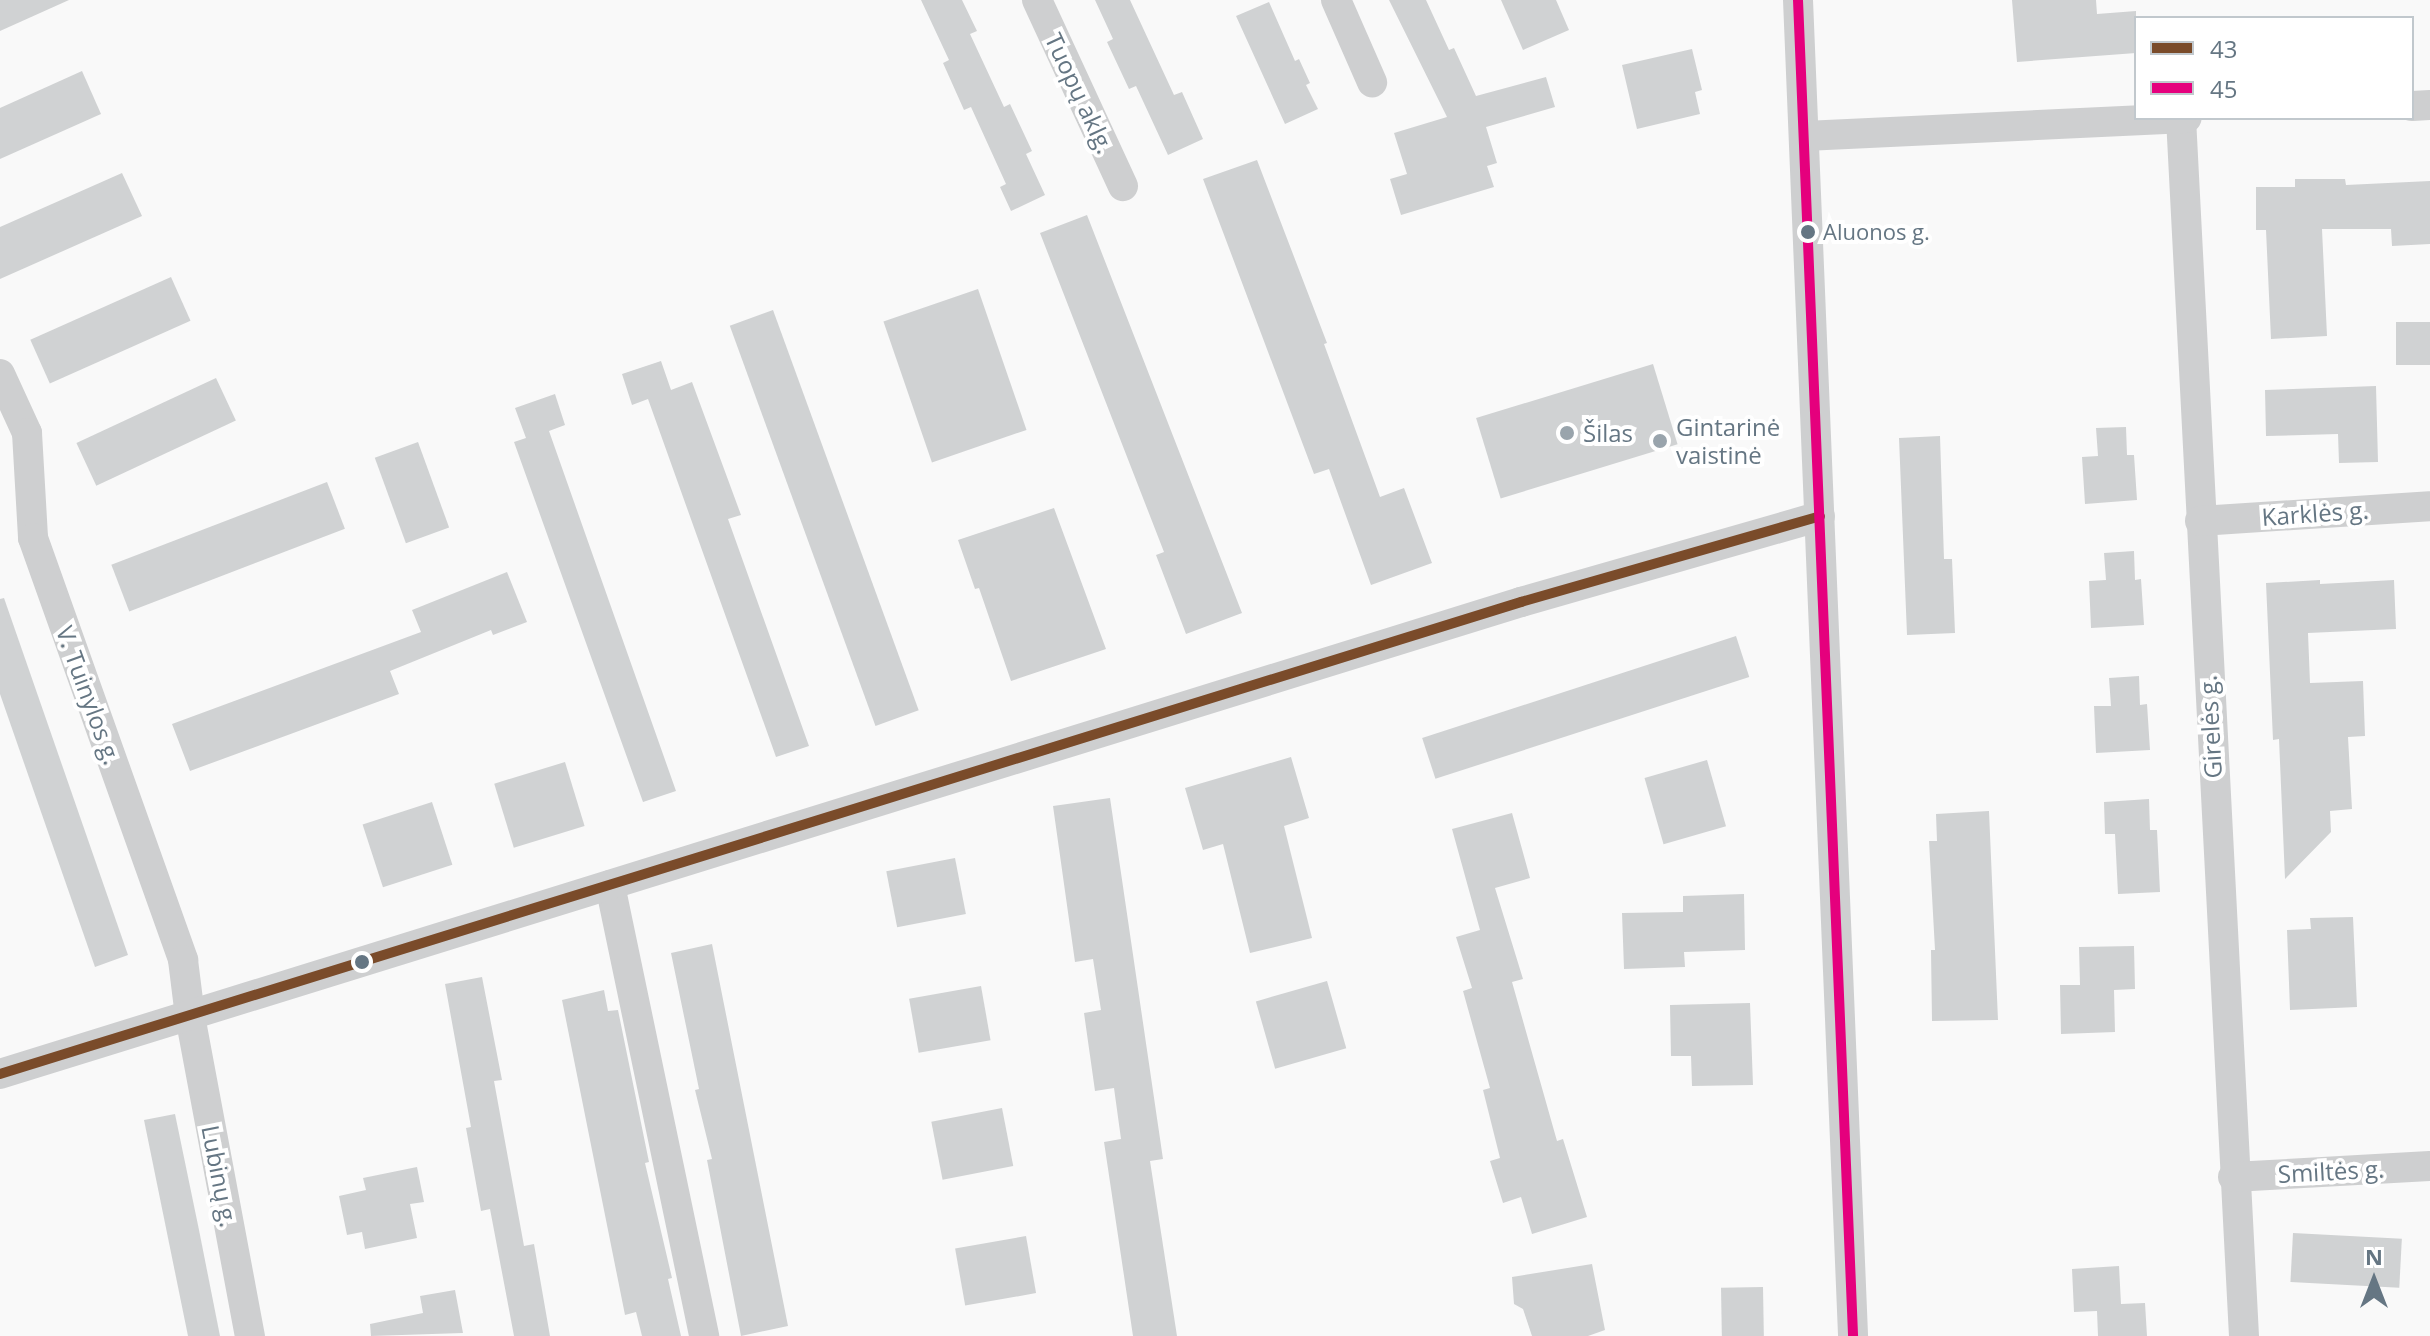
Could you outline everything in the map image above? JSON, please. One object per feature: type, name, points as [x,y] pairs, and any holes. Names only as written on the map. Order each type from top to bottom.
[{"type":"street","name":"Tuopų aklg.","points":[[1037,0],[1123,186]]},
{"type":"street","points":[[1336,0],[1372,82]]},
{"type":"street","points":[[1798,0],[1853,1336]]},
{"type":"street","points":[[1805,136],[2139,120]]},
{"type":"street","name":"Girelės g.","points":[[2181,120],[2233,1177],[2244,1336]]},
{"type":"street","name":"V. Tuinylos g.","points":[[0,374],[27,433],[33,538],[183,960],[190,1016]]},
{"type":"street","name":"Karklės g.","points":[[2200,521],[2430,506]]},
{"type":"street","points":[[0,1074],[1521,602],[1820,516]]},
{"type":"street","points":[[610,885],[704,1336]]},
{"type":"street","name":"Lubinų g.","points":[[190,1016],[250,1336]]},
{"type":"street","name":"Smiltės g.","points":[[2233,1177],[2430,1166]]},
{"type":"building","points":[[0,0],[69,0],[0,31]]},
{"type":"building","points":[[921,0],[962,0],[977,31],[970,34],[1004,107],[1010,104],[1032,151],[1026,154],[1045,195],[1011,211],[1000,187],[1006,184],[971,107],[964,110],[943,63],[949,60]]},
{"type":"building","points":[[1095,0],[1130,0],[1174,95],[1182,92],[1203,139],[1168,155],[1136,86],[1129,89],[1107,42],[1113,39]]},
{"type":"building","points":[[1389,0],[1426,0],[1449,50],[1454,48],[1476,96],[1546,77],[1555,107],[1486,127],[1497,163],[1487,166],[1494,187],[1401,215],[1390,179],[1407,174],[1394,133],[1447,117]]},
{"type":"building","points":[[1501,0],[1556,0],[1569,30],[1523,50]]},
{"type":"building","points":[[2012,0],[2096,0],[2097,14],[2136,11],[2134,53],[2017,62]]},
{"type":"building","points":[[1269,2],[1295,61],[1299,59],[1310,83],[1306,85],[1318,109],[1285,124],[1236,16]]},
{"type":"building","points":[[1692,49],[1702,90],[1695,92],[1700,114],[1637,129],[1622,65]]},
{"type":"building","points":[[82,71],[101,114],[0,159],[0,108]]},
{"type":"building","points":[[1257,160],[1327,343],[1324,344],[1380,497],[1404,488],[1432,563],[1371,585],[1329,469],[1314,474],[1203,179]]},
{"type":"building","points":[[122,173],[142,216],[0,279],[0,227]]},
{"type":"building","points":[[2295,179],[2345,179],[2346,185],[2430,181],[2430,244],[2392,246],[2391,229],[2322,229],[2327,336],[2271,339],[2266,230],[2256,230],[2256,187],[2295,187]]},
{"type":"building","points":[[1087,215],[1242,613],[1186,634],[1156,555],[1164,552],[1040,233]]},
{"type":"building","points":[[171,277],[191,321],[50,383],[30,340]]},
{"type":"building","points":[[978,289],[1027,430],[932,462],[883,322]]},
{"type":"building","points":[[773,310],[919,710],[875,726],[730,326]]},
{"type":"building","points":[[2396,322],[2430,322],[2430,365],[2396,365]]},
{"type":"building","points":[[661,361],[671,390],[692,382],[741,515],[728,519],[809,746],[776,757],[648,399],[632,405],[622,374]]},
{"type":"building","name":"Šilas","points":[[1653,364],[1678,444],[1501,498],[1476,418]]},
{"type":"building","points":[[216,378],[236,421],[96,486],[76,443]]},
{"type":"building","points":[[2376,386],[2378,462],[2339,463],[2338,434],[2266,436],[2265,390]]},
{"type":"building","points":[[555,394],[565,425],[549,431],[676,791],[643,802],[514,442],[526,438],[515,408]]},
{"type":"building","points":[[2126,427],[2127,455],[2134,455],[2137,500],[2085,504],[2082,457],[2098,456],[2096,428]]},
{"type":"building","points":[[1940,436],[1944,559],[1952,559],[1955,633],[1907,635],[1899,438]]},
{"type":"building","points":[[418,442],[449,528],[406,543],[375,458]]},
{"type":"building","points":[[327,482],[345,529],[129,611],[111,565]]},
{"type":"building","points":[[1054,508],[1106,649],[1011,681],[979,588],[975,589],[958,540]]},
{"type":"building","points":[[2134,551],[2135,580],[2141,579],[2144,625],[2091,628],[2089,581],[2106,580],[2104,553]]},
{"type":"building","points":[[507,572],[527,622],[493,635],[491,630],[390,671],[399,694],[190,771],[172,724],[421,632],[412,610]]},
{"type":"building","points":[[2320,580],[2320,584],[2394,580],[2396,629],[2308,633],[2310,683],[2363,681],[2365,736],[2348,737],[2352,809],[2330,811],[2331,832],[2285,879],[2279,739],[2273,740],[2266,583]]},
{"type":"building","points":[[4,598],[128,955],[95,967],[0,694],[0,599]]},
{"type":"building","points":[[1736,636],[1749,677],[1435,779],[1422,738]]},
{"type":"building","points":[[2139,676],[2140,705],[2147,704],[2150,750],[2096,753],[2094,706],[2111,706],[2109,678]]},
{"type":"building","points":[[1291,757],[1309,818],[1284,826],[1312,938],[1250,953],[1223,844],[1203,850],[1185,788]]},
{"type":"building","points":[[1707,760],[1726,826],[1664,844],[1645,778]]},
{"type":"building","points":[[565,762],[585,826],[514,848],[494,784]]},
{"type":"building","points":[[1110,798],[1163,1159],[1150,1161],[1177,1336],[1133,1336],[1104,1142],[1121,1139],[1114,1088],[1095,1091],[1084,1013],[1101,1010],[1093,959],[1075,962],[1053,806]]},
{"type":"building","points":[[2149,799],[2150,830],[2157,830],[2160,892],[2118,894],[2115,834],[2105,834],[2104,802]]},
{"type":"building","points":[[432,802],[452,865],[383,887],[363,825]]},
{"type":"building","points":[[1989,811],[1998,1020],[1932,1021],[1931,950],[1935,950],[1929,841],[1937,841],[1936,814]]},
{"type":"building","points":[[1512,813],[1530,878],[1495,888],[1523,979],[1512,982],[1557,1141],[1563,1139],[1587,1217],[1532,1234],[1521,1197],[1503,1203],[1490,1161],[1500,1158],[1483,1090],[1490,1088],[1463,991],[1472,988],[1456,937],[1480,930],[1452,829]]},
{"type":"building","points":[[955,858],[966,914],[897,927],[886,871]]},
{"type":"building","points":[[1744,894],[1745,950],[1684,952],[1685,967],[1624,969],[1622,913],[1683,912],[1683,896]]},
{"type":"building","points":[[2353,917],[2357,1007],[2290,1010],[2287,930],[2311,929],[2310,918]]},
{"type":"building","points":[[712,944],[788,1326],[741,1336],[707,1160],[712,1159],[695,1090],[699,1089],[671,953]]},
{"type":"building","points":[[2134,946],[2135,989],[2114,990],[2115,1032],[2061,1034],[2060,985],[2080,985],[2079,947]]},
{"type":"building","points":[[482,977],[502,1080],[494,1081],[524,1246],[534,1244],[550,1336],[514,1336],[490,1209],[481,1211],[466,1128],[471,1127],[445,984]]},
{"type":"building","points":[[1327,981],[1346,1048],[1275,1069],[1256,1001]]},
{"type":"building","points":[[981,986],[991,1040],[919,1053],[909,999]]},
{"type":"building","points":[[604,990],[608,1011],[618,1010],[649,1162],[645,1163],[672,1278],[668,1279],[681,1336],[642,1336],[636,1312],[625,1315],[562,1000]]},
{"type":"building","points":[[1750,1003],[1753,1085],[1692,1086],[1691,1056],[1671,1056],[1670,1005]]},
{"type":"building","points":[[1002,1108],[1013,1166],[943,1180],[931,1122]]},
{"type":"building","points":[[175,1114],[220,1336],[188,1336],[144,1120]]},
{"type":"building","points":[[417,1167],[424,1202],[410,1204],[417,1238],[365,1249],[362,1232],[347,1235],[339,1196],[366,1190],[363,1178]]},
{"type":"building","points":[[2293,1233],[2402,1239],[2399,1288],[2290,1282]]},
{"type":"building","points":[[1026,1236],[1036,1293],[965,1306],[955,1249]]},
{"type":"building","points":[[1592,1264],[1605,1330],[1588,1336],[1532,1336],[1523,1309],[1514,1304],[1512,1277]]},
{"type":"building","points":[[2119,1266],[2121,1304],[2145,1303],[2147,1336],[2098,1336],[2097,1311],[2074,1312],[2072,1269]]},
{"type":"building","points":[[1763,1287],[1764,1336],[1722,1336],[1721,1288]]},
{"type":"building","points":[[455,1290],[463,1333],[371,1336],[370,1324],[423,1313],[420,1296]]},
{"type":"transit line","name":"45","points":[[1798,0],[1853,1336]]},
{"type":"transit line","name":"43","points":[[0,1074],[1521,602],[1820,516]]},
{"type":"place","name":"Aluonos g.","points":[[1808,232]]},
{"type":"place","name":"Šilas","points":[[1567,433]]},
{"type":"place","name":"Gintarinė vaistinė","points":[[1660,441]]}]
